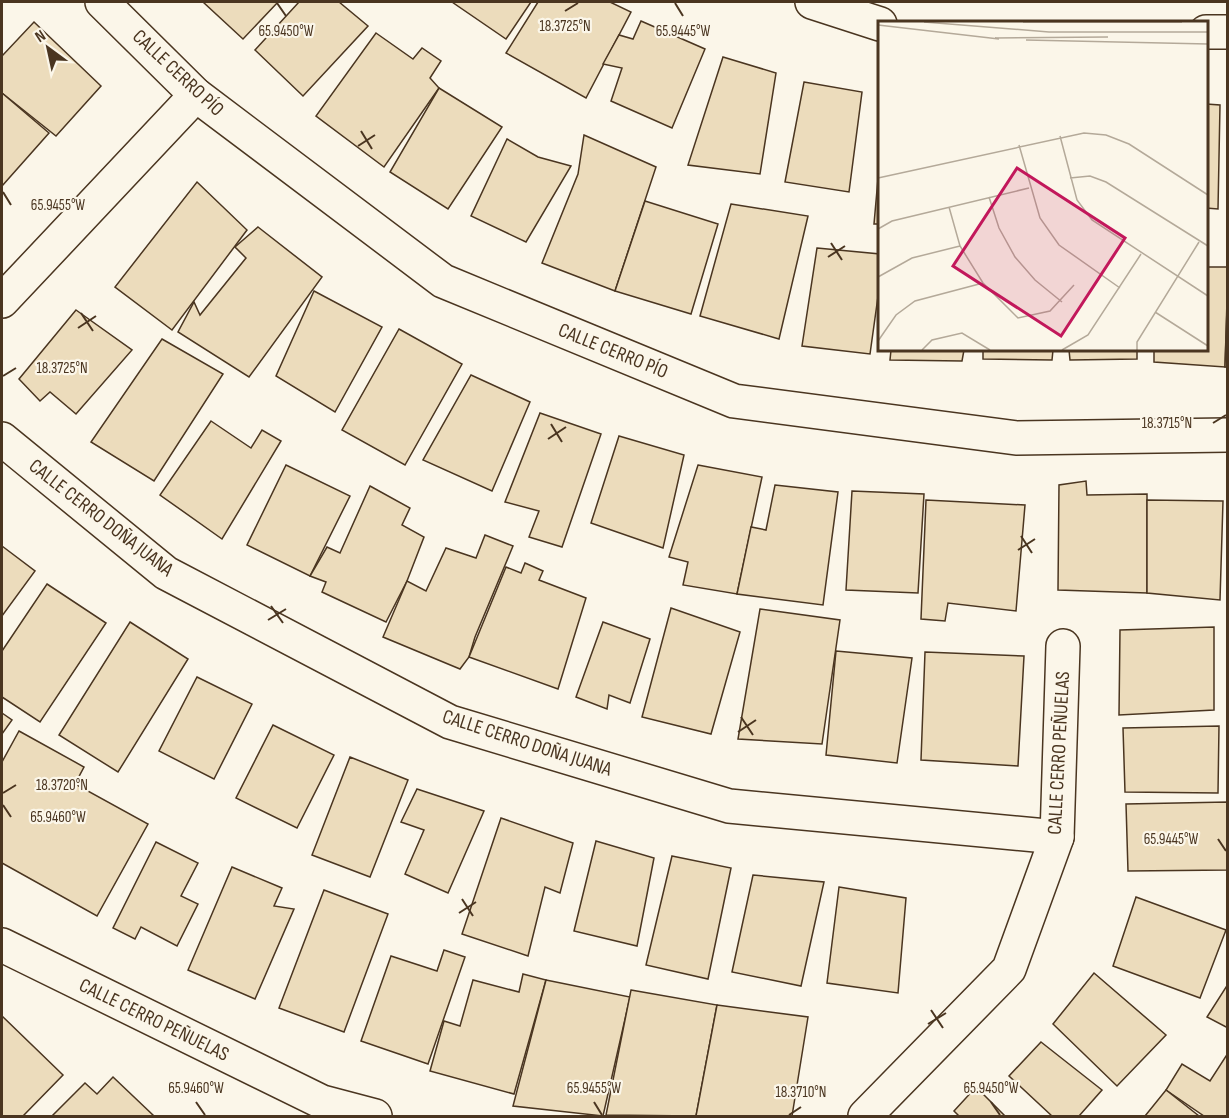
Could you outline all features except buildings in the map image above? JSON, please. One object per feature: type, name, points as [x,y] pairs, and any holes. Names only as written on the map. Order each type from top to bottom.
[{"type":"street","name":"CALLE CERRO PÍO","points":[[102,2],[196,95],[443,281],[734,401],[1016,438],[1227,435]]},
{"type":"street","points":[[812,2],[878,24]]},
{"type":"street","points":[[1208,32],[1227,32]]},
{"type":"street","points":[[2,301],[196,95]]},
{"type":"street","name":"CALLE CERRO DOÑA JUANA","points":[[2,439],[166,573],[450,722],[729,806],[1057,837]]},
{"type":"street","name":"CALLE CERRO PEÑUELAS","points":[[866,1116],[1009,969],[1057,837],[1063,646]]},
{"type":"street","name":"CALLE CERRO PEÑUELAS","points":[[2,945],[316,1109],[375,1116]]}]
